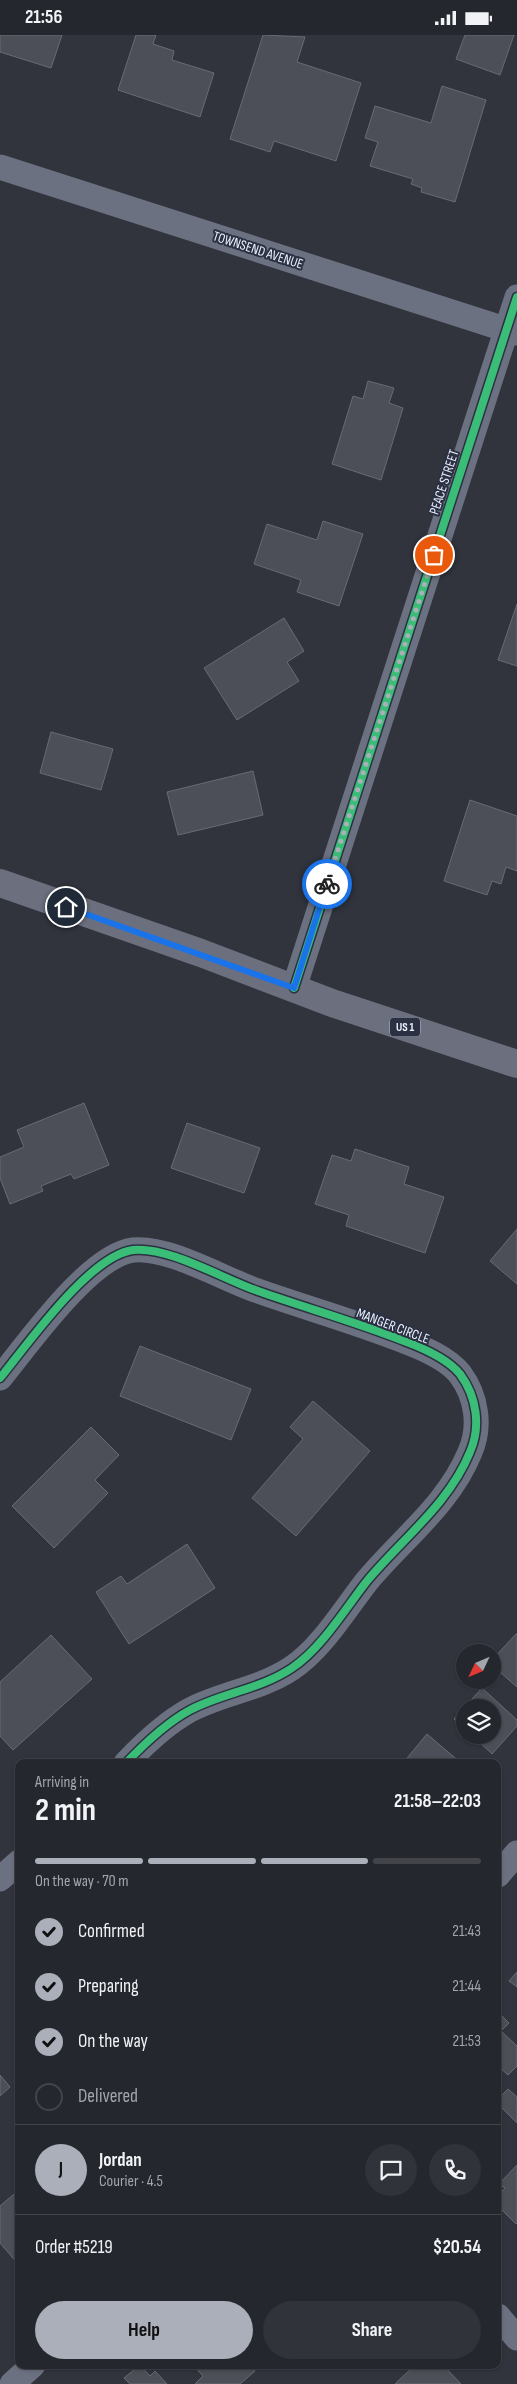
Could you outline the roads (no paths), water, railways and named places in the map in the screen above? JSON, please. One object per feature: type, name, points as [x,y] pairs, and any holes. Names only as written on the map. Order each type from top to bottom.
[{"type":"main road","name":"US 1","points":[[0,883],[332,1003],[517,1064]]},
{"type":"street","name":"TOWNSEND AVENUE","points":[[0,167],[512,331]]},
{"type":"street","name":"PEACE STREET","points":[[294,988],[512,331],[517,297]]},
{"type":"street","name":"MANGER CIRCLE","points":[[0,1378],[54,1312],[107,1260],[132,1250],[151,1251],[185,1261],[254,1290],[404,1341],[441,1358],[459,1373],[476,1410],[477,1431],[471,1451],[450,1488],[421,1524],[370,1578],[306,1657],[292,1669],[260,1685],[189,1710],[150,1739],[130,1759]]},
{"type":"street","points":[[501,1872],[517,1853]]},
{"type":"street","points":[[0,1879],[15,1866]]},
{"type":"street","points":[[501,2319],[517,2338]]},
{"type":"street","points":[[0,2373],[11,2384],[28,2369]]}]
